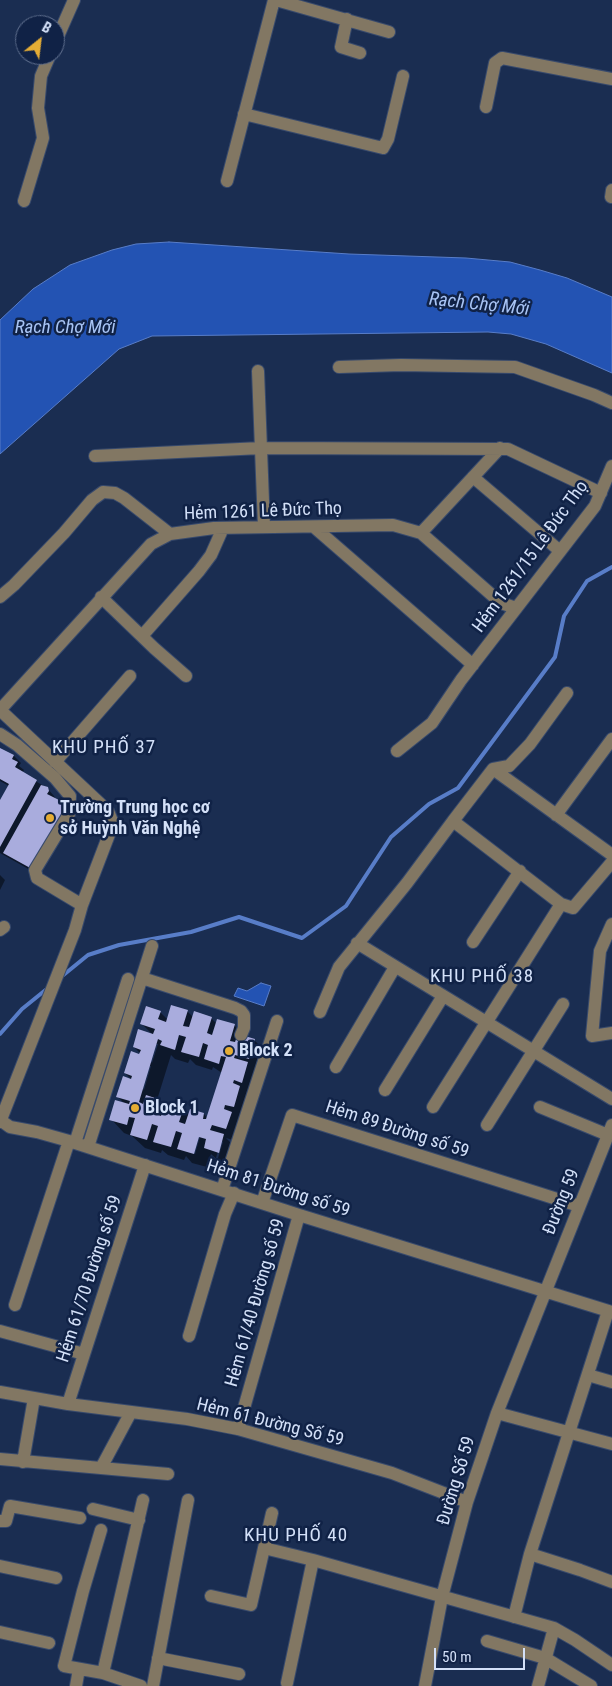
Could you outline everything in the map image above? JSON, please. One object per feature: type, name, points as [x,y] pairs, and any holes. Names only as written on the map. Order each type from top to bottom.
[{"type":"street","points":[[65,20],[74,0]]},
{"type":"street","points":[[226,181],[275,0],[389,32]]},
{"type":"street","points":[[347,19],[341,48],[360,53]]},
{"type":"street","points":[[486,107],[495,64],[502,58],[612,79]]},
{"type":"street","points":[[24,201],[43,138],[38,108],[41,76],[46,65]]},
{"type":"street","points":[[244,114],[383,148],[388,139],[403,76]]},
{"type":"street","points":[[339,367],[401,365],[515,367],[612,403]]},
{"type":"street","points":[[258,371],[264,527]]},
{"type":"street","points":[[95,456],[261,448],[508,448],[602,493]]},
{"type":"street","points":[[421,533],[500,448]]},
{"type":"street","name":"Hẻm 1261/15 Lê Đức Thọ","points":[[397,751],[432,723],[461,680],[595,506],[612,466]]},
{"type":"street","points":[[473,476],[560,551]]},
{"type":"street","points":[[0,597],[58,540],[92,500],[103,492],[115,493],[124,498],[170,534]]},
{"type":"street","name":"Hẻm 1261 Lê Đức Thọ","points":[[0,710],[151,544],[170,534],[223,528],[393,526],[421,533],[500,603],[516,608]]},
{"type":"street","points":[[314,527],[473,665]]},
{"type":"street","points":[[142,636],[199,571],[214,550],[223,528]]},
{"type":"street","points":[[101,597],[186,676]]},
{"type":"street","points":[[55,762],[130,676]]},
{"type":"street","points":[[320,1012],[339,967],[357,943],[407,883],[492,769],[509,766],[525,750],[568,692]]},
{"type":"street","points":[[0,710],[108,811],[112,821],[110,832],[82,905],[75,930],[0,1121]]},
{"type":"street","points":[[0,734],[17,745],[42,767],[70,796],[69,814],[36,870],[37,878],[82,905]]},
{"type":"street","points":[[556,815],[612,739]]},
{"type":"street","points":[[492,769],[612,855]]},
{"type":"street","points":[[453,821],[561,904],[573,908],[612,862]]},
{"type":"street","points":[[473,942],[520,871]]},
{"type":"street","points":[[432,1108],[561,904]]},
{"type":"street","points":[[612,924],[600,951],[592,1036],[612,1033]]},
{"type":"street","points":[[357,943],[612,1099]]},
{"type":"street","points":[[88,1147],[152,946]]},
{"type":"street","points":[[336,1067],[394,967]]},
{"type":"street","points":[[142,978],[241,1011],[244,1015],[244,1028],[241,1034]]},
{"type":"street","points":[[16,1305],[128,979]]},
{"type":"street","points":[[385,1090],[443,996]]},
{"type":"street","points":[[487,1125],[563,1004]]},
{"type":"street","points":[[189,1336],[225,1214],[228,1192],[276,1021]]},
{"type":"street","points":[[540,1107],[610,1130]]},
{"type":"street","name":"Hẻm 89 Đường số 59","points":[[262,1202],[292,1115],[579,1206]]},
{"type":"street","name":"Hẻm 81 Đường số 59","points":[[0,1121],[10,1127],[72,1142],[610,1312]]},
{"type":"street","name":"Đường 59","points":[[545,1292],[610,1130]]},
{"type":"street","name":"Hẻm 61/70 Đường số 59","points":[[68,1404],[146,1165]]},
{"type":"street","name":"Hẻm 61/40 Đường số 59","points":[[238,1429],[299,1215]]},
{"type":"street","name":"Đường Số 59","points":[[425,1686],[442,1597],[467,1502],[497,1413],[545,1292]]},
{"type":"street","points":[[514,1617],[530,1554],[610,1312]]},
{"type":"street","points":[[0,1331],[84,1354]]},
{"type":"street","points":[[588,1375],[612,1382]]},
{"type":"street","name":"Hẻm 61 Đường Số 59","points":[[0,1392],[238,1429],[392,1473],[467,1502]]},
{"type":"street","points":[[24,1462],[34,1398]]},
{"type":"street","points":[[102,1468],[132,1412]]},
{"type":"street","points":[[497,1413],[612,1444]]},
{"type":"street","points":[[0,1459],[168,1474]]},
{"type":"street","points":[[103,1674],[143,1500]]},
{"type":"street","points":[[153,1686],[188,1500]]},
{"type":"street","points":[[0,1520],[6,1521],[10,1506],[80,1518]]},
{"type":"street","points":[[93,1509],[139,1520]]},
{"type":"street","points":[[211,1596],[251,1605],[272,1513]]},
{"type":"street","points":[[101,1530],[64,1666],[103,1674],[141,1686]]},
{"type":"street","points":[[264,1548],[554,1628],[612,1665]]},
{"type":"street","points":[[530,1554],[612,1582]]},
{"type":"street","points":[[287,1683],[313,1560]]},
{"type":"street","points":[[0,1566],[56,1578]]},
{"type":"street","points":[[538,1686],[554,1628]]},
{"type":"street","points":[[0,1632],[49,1643]]},
{"type":"street","points":[[487,1641],[546,1658],[592,1686]]},
{"type":"street","points":[[158,1658],[238,1674]]},
{"type":"street","points":[[76,1686],[79,1669]]},
{"type":"water","name":"Rạch Chợ Mới","points":[[169,242],[349,254],[466,258],[510,262],[540,270],[567,278],[612,297],[612,373],[546,344],[511,334],[488,332],[152,336],[119,349],[0,454],[0,320],[33,289],[70,265],[112,250],[136,244]]},
{"type":"water","points":[[261,983],[271,986],[264,1006],[234,996],[238,988],[247,991]]},
{"type":"building","points":[[0,748],[14,755],[12,759],[18,762],[15,767],[37,780],[0,847],[0,800],[9,784],[0,779]]},
{"type":"building","points":[[41,785],[48,787],[49,791],[47,794],[67,804],[32,869],[3,853]]},
{"type":"building","points":[[171,1005],[188,1010],[183,1026],[189,1027],[194,1011],[212,1017],[207,1033],[212,1035],[217,1019],[235,1024],[230,1041],[235,1042],[238,1034],[255,1039],[249,1059],[235,1055],[234,1058],[248,1062],[242,1083],[234,1080],[233,1083],[240,1086],[234,1107],[225,1105],[224,1109],[232,1112],[226,1129],[212,1125],[210,1130],[224,1134],[219,1153],[204,1148],[206,1139],[199,1137],[194,1154],[177,1149],[182,1133],[176,1131],[171,1147],[153,1142],[158,1126],[152,1124],[147,1140],[130,1135],[135,1118],[129,1117],[127,1125],[109,1120],[115,1100],[129,1104],[130,1101],[116,1097],[123,1076],[131,1079],[132,1076],[124,1073],[131,1051],[139,1054],[141,1050],[133,1047],[138,1029],[153,1034],[155,1029],[140,1024],[146,1006],[161,1011],[158,1019],[166,1022]],"holes":[[[179,1035],[186,1037],[181,1052],[199,1057],[203,1043],[208,1045],[204,1059],[219,1064],[221,1056],[226,1057],[206,1119],[203,1119],[204,1113],[190,1109],[185,1124],[179,1122],[184,1107],[166,1102],[161,1116],[156,1114],[161,1100],[146,1095],[143,1104],[139,1102],[158,1039],[162,1041],[160,1045],[175,1050]]]},
{"type":"waterway","points":[[61,977],[88,955],[119,945],[191,932],[239,917],[302,938],[346,906],[391,837],[429,804],[458,788],[555,657],[564,616],[587,581],[612,567]]},
{"type":"waterway","points":[[0,1034],[22,1009],[48,988]]},
{"type":"place","name":"Trường Trung học cơ sở Huỳnh Văn Nghệ","points":[[50,818]]},
{"type":"place","name":"Block 2","points":[[229,1051]]},
{"type":"place","name":"Block 1","points":[[135,1108]]},
{"type":"district","name":"KHU PHỐ 37","points":[[104,748]]},
{"type":"district","name":"KHU PHỐ 38","points":[[482,977]]},
{"type":"district","name":"KHU PHỐ 40","points":[[296,1536]]}]
